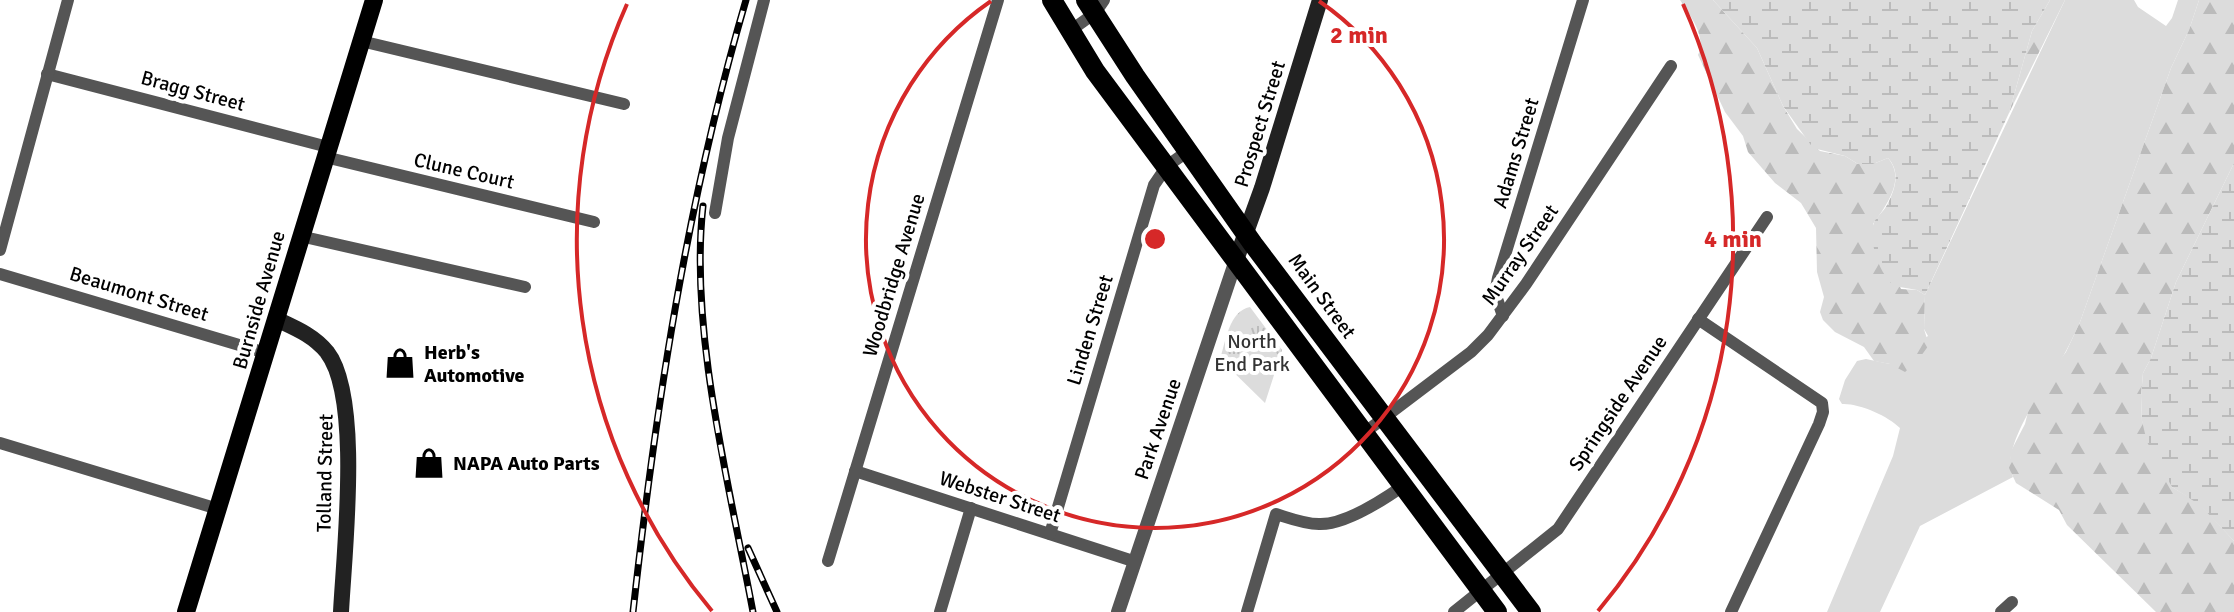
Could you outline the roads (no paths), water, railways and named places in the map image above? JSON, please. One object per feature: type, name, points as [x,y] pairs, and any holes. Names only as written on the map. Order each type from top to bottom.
[{"type":"highway","points":[[1052,0],[1100,78],[1497,612]]},
{"type":"highway","name":"Main Street","points":[[1095,4],[1188,151],[1246,233],[1531,612]]},
{"type":"main road","name":"Burnside Avenue","points":[[186,612],[374,0]]},
{"type":"main road","name":"Prospect Street","points":[[1236,260],[1320,0]]},
{"type":"main road","name":"Tolland Street","points":[[276,319],[315,339],[329,355],[342,382],[347,408],[348,465],[341,612]]},
{"type":"street","points":[[0,250],[68,0]]},
{"type":"street","points":[[715,213],[728,138],[764,0]]},
{"type":"street","name":"Woodbridge Avenue","points":[[828,561],[998,0]]},
{"type":"street","name":"Adams Street","points":[[1503,316],[1495,293],[1498,278],[1583,0]]},
{"type":"street","points":[[1070,31],[1095,4]]},
{"type":"street","points":[[361,41],[624,104]]},
{"type":"street","name":"Murray Street","points":[[1364,433],[1471,352],[1503,316],[1671,66]]},
{"type":"street","name":"Bragg Street","points":[[47,74],[327,152]]},
{"type":"street","name":"Linden Street","points":[[1050,534],[1153,189],[1167,166],[1188,151]]},
{"type":"street","name":"Clune Court","points":[[327,152],[594,222]]},
{"type":"street","name":"Springside Avenue","points":[[1454,612],[1558,529],[1767,217]]},
{"type":"street","points":[[300,236],[525,287]]},
{"type":"street","name":"Park Avenue","points":[[1118,612],[1236,260]]},
{"type":"street","name":"Beaumont Street","points":[[0,274],[266,353]]},
{"type":"street","points":[[1698,319],[1822,403],[1819,424],[1731,612]]},
{"type":"street","points":[[0,443],[218,509]]},
{"type":"street","name":"Webster Street","points":[[855,471],[1133,561]]},
{"type":"street","points":[[1247,612],[1276,514],[1309,523],[1329,523],[1374,505],[1403,486]]},
{"type":"street","points":[[940,612],[971,508]]},
{"type":"street","points":[[2001,612],[2012,602]]},
{"type":"railway","points":[[633,612],[663,380],[690,227],[746,0]]},
{"type":"railway","points":[[703,206],[700,254],[707,357],[723,462],[753,612]]},
{"type":"railway","points":[[748,548],[777,612]]},
{"type":"place","name":"Herb's Automotive","points":[[400,363]]},
{"type":"place","name":"NAPA Auto Parts","points":[[429,463]]},
{"type":"park label","name":"North End Park","points":[[1252,352]]}]
